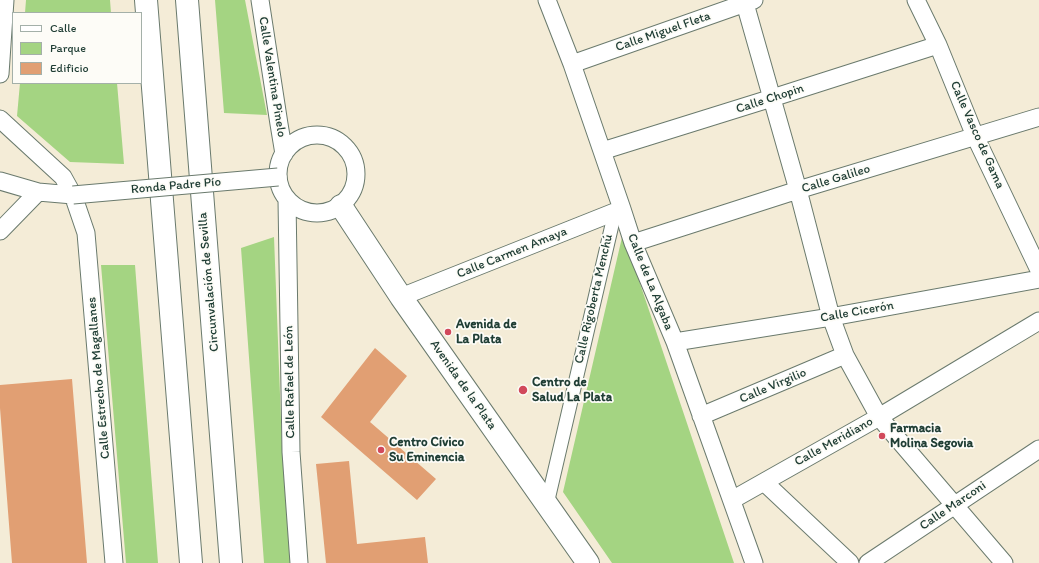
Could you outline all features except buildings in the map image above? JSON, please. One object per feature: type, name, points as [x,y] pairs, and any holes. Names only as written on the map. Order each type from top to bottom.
[{"type":"main road","points":[[146,0],[191,563]]},
{"type":"main road","name":"Circunvalación de Sevilla","points":[[186,0],[231,563]]},
{"type":"main road","name":"Avenida de la Plata","points":[[341,206],[401,297],[588,563]]},
{"type":"street","name":"Calle Valentina Pinelo","points":[[260,0],[278,124],[284,154]]},
{"type":"street","name":"Calle de La Algaba","points":[[547,0],[572,64],[602,151],[619,210],[675,342],[754,563]]},
{"type":"street","name":"Calle Vasco de Gama","points":[[916,0],[938,45],[975,136],[1039,270]]},
{"type":"street","points":[[748,1],[772,98],[831,317],[845,355],[879,417],[1004,563]]},
{"type":"street","name":"Calle Miguel Fleta","points":[[572,64],[748,1]]},
{"type":"street","points":[[0,74],[3,9]]},
{"type":"street","name":"Calle Chopin","points":[[602,151],[938,45]]},
{"type":"street","name":"Calle Galileo","points":[[633,243],[798,190],[1039,117]]},
{"type":"street","points":[[0,119],[63,177],[73,195]]},
{"type":"street","points":[[315,135],[328,137],[339,142],[348,150],[354,161],[357,173],[355,185],[350,196],[341,206],[330,212],[316,214],[303,211],[287,200],[280,187],[278,177],[279,165],[284,154],[292,144],[303,138],[315,135]]},
{"type":"street","name":"Ronda Padre Pío","points":[[0,181],[38,192],[73,195],[278,177]]},
{"type":"street","points":[[0,231],[38,192]]},
{"type":"street","name":"Calle Estrecho de Magallanes","points":[[73,195],[86,233],[114,563]]},
{"type":"street","name":"Calle Rafael de León","points":[[287,200],[291,452],[299,563]]},
{"type":"street","name":"Calle Carmen Amaya","points":[[401,297],[619,210]]},
{"type":"street","name":"Calle Rigoberta Menchú","points":[[547,504],[619,210]]},
{"type":"street","name":"Calle Cicerón","points":[[675,342],[831,317],[1039,279]]},
{"type":"street","name":"Calle Meridiano","points":[[732,500],[879,417],[1039,321]]},
{"type":"street","name":"Calle Virgilio","points":[[701,416],[845,355]]},
{"type":"street","name":"Calle Marconi","points":[[868,563],[1039,450]]},
{"type":"street","points":[[764,482],[850,563]]},
{"type":"green space","points":[[26,0],[110,0],[111,12],[25,12]]},
{"type":"green space","points":[[215,0],[245,0],[267,115],[224,113]]},
{"type":"green space","points":[[20,84],[117,84],[124,164],[70,162],[17,116]]},
{"type":"green space","points":[[623,233],[734,563],[612,563],[563,492]]},
{"type":"green space","points":[[274,237],[282,447],[291,563],[264,563],[241,248]]},
{"type":"green space","points":[[101,265],[135,265],[158,563],[126,563]]},
{"type":"place","name":"Avenida de La Plata","points":[[448,332]]},
{"type":"place","name":"Centro de Salud La Plata","points":[[523,390]]},
{"type":"place","name":"Farmacia Molina Segovia","points":[[882,436]]},
{"type":"place","name":"Centro Cívico Su Eminencia","points":[[381,450]]}]
